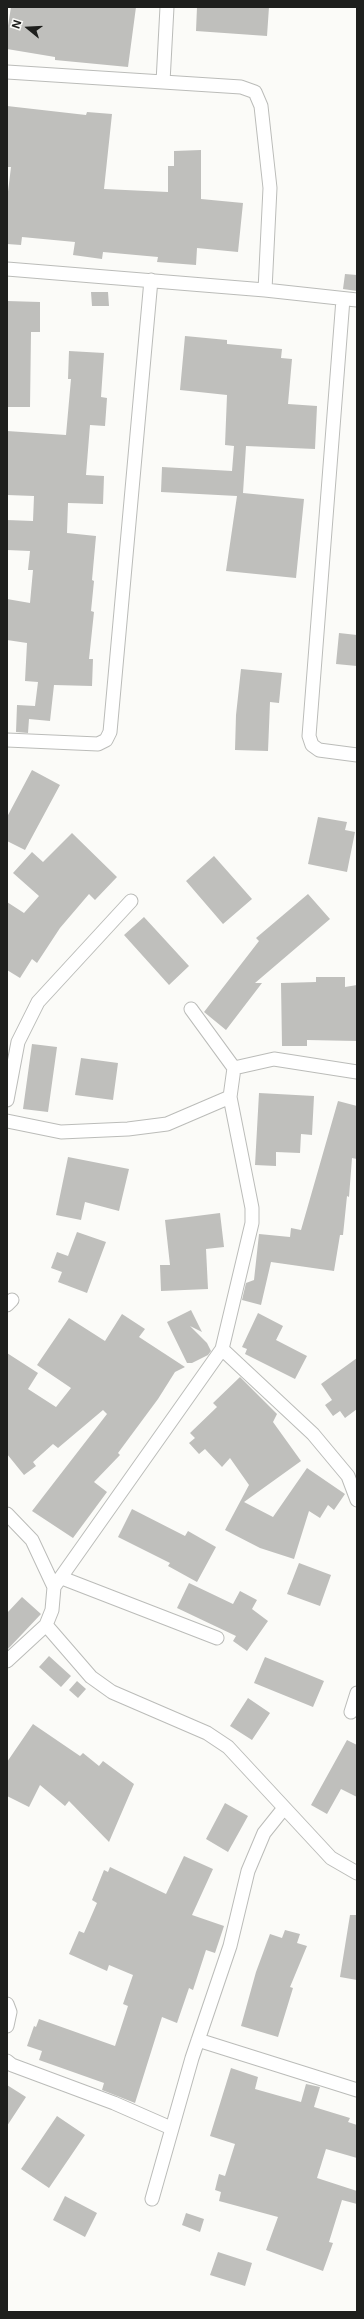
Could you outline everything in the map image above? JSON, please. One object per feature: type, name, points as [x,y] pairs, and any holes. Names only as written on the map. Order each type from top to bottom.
[{"type":"street","points":[[163,82],[166,7]]},
{"type":"street","points":[[7,72],[240,88],[255,92],[261,106],[270,188],[265,290]]},
{"type":"street","points":[[7,269],[265,290],[357,300]]},
{"type":"street","points":[[7,740],[98,744],[106,740],[110,732],[151,280]]},
{"type":"street","points":[[343,299],[310,736],[312,745],[319,750],[357,755]]},
{"type":"street","points":[[7,1100],[18,1042],[38,1002],[131,901]]},
{"type":"street","points":[[7,1661],[46,1625],[52,1610],[58,1582],[222,1349],[252,1224],[252,1208],[230,1096],[234,1068],[191,1009]]},
{"type":"street","points":[[234,1068],[274,1059],[357,1072]]},
{"type":"street","points":[[7,1121],[61,1132],[128,1129],[167,1124],[230,1096]]},
{"type":"street","points":[[222,1349],[313,1434],[348,1476],[357,1500]]},
{"type":"street","points":[[7,1514],[32,1540],[58,1582],[217,1638]]},
{"type":"street","points":[[46,1625],[91,1677],[112,1692],[207,1732],[228,1746],[331,1858],[357,1873]]},
{"type":"street","points":[[351,1712],[357,1693]]},
{"type":"street","points":[[152,2199],[171,2128],[198,2040],[230,1946],[248,1871],[264,1833],[284,1808]]},
{"type":"street","points":[[7,2004],[10,2012],[7,2026]]},
{"type":"street","points":[[198,2040],[357,2090]]},
{"type":"street","points":[[7,2061],[12,2065],[114,2103],[171,2128]]},
{"type":"building","points":[[11,7],[136,7],[128,67],[55,60],[55,57],[7,49],[7,32]]},
{"type":"building","points":[[197,7],[269,7],[267,36],[196,31]]},
{"type":"building","points":[[7,106],[86,115],[87,112],[112,114],[104,189],[168,192],[168,166],[174,166],[174,151],[201,150],[201,199],[243,203],[238,252],[197,248],[196,265],[157,262],[158,257],[103,252],[102,259],[73,255],[75,242],[22,237],[21,245],[7,244],[7,200],[11,167],[7,167]]},
{"type":"building","points":[[345,274],[357,275],[357,291],[343,289]]},
{"type":"building","points":[[91,292],[108,292],[109,306],[92,306]]},
{"type":"building","points":[[7,301],[40,302],[40,332],[31,332],[30,407],[7,407]]},
{"type":"building","points":[[185,336],[227,340],[227,344],[282,349],[281,358],[292,359],[288,404],[317,406],[315,449],[246,446],[243,493],[304,499],[296,578],[226,571],[237,496],[161,492],[162,467],[232,471],[234,446],[225,445],[227,395],[180,390]]},
{"type":"building","points":[[69,351],[104,353],[101,397],[107,398],[105,426],[90,425],[86,475],[104,476],[103,504],[68,503],[67,533],[96,536],[91,611],[94,612],[89,659],[93,659],[92,686],[54,685],[50,721],[29,719],[28,733],[16,732],[17,705],[35,706],[38,682],[25,681],[27,643],[7,640],[7,599],[30,603],[33,570],[28,570],[30,551],[7,550],[7,520],[33,521],[34,496],[7,495],[7,431],[66,435],[71,379],[68,379]]},
{"type":"building","points":[[339,633],[357,635],[357,666],[336,664]]},
{"type":"building","points":[[241,669],[282,673],[279,703],[270,702],[268,751],[235,750],[236,715]]},
{"type":"building","points":[[32,770],[60,785],[25,850],[7,841],[7,817]]},
{"type":"building","points":[[318,817],[347,822],[345,830],[355,832],[347,872],[308,864]]},
{"type":"building","points":[[72,833],[117,877],[95,900],[89,894],[60,928],[37,963],[32,959],[20,978],[7,970],[7,902],[24,913],[39,896],[13,873],[32,852],[43,862]]},
{"type":"building","points":[[214,856],[252,899],[223,924],[186,881]]},
{"type":"building","points":[[308,894],[330,919],[255,983],[262,983],[226,1030],[204,1012],[259,941],[256,938]]},
{"type":"building","points":[[144,917],[189,966],[169,985],[124,935]]},
{"type":"building","points":[[316,977],[345,977],[345,987],[357,985],[357,1041],[307,1040],[307,1046],[282,1046],[281,983],[316,982]]},
{"type":"building","points":[[32,1044],[57,1047],[48,1112],[23,1109]]},
{"type":"building","points":[[81,1058],[118,1063],[113,1100],[75,1095]]},
{"type":"building","points":[[259,1093],[314,1096],[312,1135],[301,1134],[300,1153],[276,1152],[276,1166],[255,1165]]},
{"type":"building","points":[[338,1101],[357,1106],[357,1159],[352,1158],[349,1197],[347,1196],[343,1235],[340,1235],[334,1271],[271,1262],[261,1305],[242,1300],[246,1283],[254,1280],[259,1234],[290,1237],[291,1228],[301,1230]]},
{"type":"building","points":[[68,1157],[129,1169],[119,1211],[85,1202],[81,1220],[56,1215]]},
{"type":"building","points":[[220,1213],[224,1247],[206,1249],[208,1289],[161,1291],[160,1265],[170,1265],[165,1220]]},
{"type":"building","points":[[77,1232],[106,1242],[87,1293],[58,1282],[62,1272],[51,1268],[57,1252],[68,1256]]},
{"type":"building","points":[[191,1310],[202,1332],[190,1326],[207,1343],[211,1351],[208,1355],[192,1363],[187,1363],[167,1322]]},
{"type":"building","points":[[258,1313],[283,1326],[276,1340],[307,1356],[295,1379],[245,1354],[247,1349],[242,1347]]},
{"type":"building","points":[[122,1314],[145,1329],[139,1337],[185,1367],[175,1372],[158,1399],[118,1453],[120,1455],[94,1482],[107,1492],[73,1538],[32,1511],[107,1414],[103,1410],[58,1448],[53,1444],[33,1462],[36,1466],[24,1475],[7,1454],[7,1353],[38,1373],[28,1389],[56,1407],[71,1388],[37,1365],[69,1318],[105,1341]]},
{"type":"building","points":[[357,1358],[357,1409],[345,1418],[340,1411],[333,1416],[325,1405],[332,1400],[321,1384]]},
{"type":"building","points":[[240,1377],[277,1414],[273,1422],[301,1461],[244,1502],[273,1517],[307,1468],[345,1494],[334,1510],[328,1505],[320,1518],[309,1511],[294,1559],[260,1548],[225,1530],[249,1485],[230,1458],[222,1467],[205,1449],[199,1454],[189,1443],[195,1438],[190,1433],[217,1407],[213,1403]]},
{"type":"building","points":[[132,1509],[185,1536],[188,1531],[216,1547],[197,1582],[168,1566],[170,1563],[118,1537]]},
{"type":"building","points":[[299,1563],[331,1575],[320,1606],[287,1594]]},
{"type":"building","points":[[189,1583],[233,1604],[240,1591],[257,1600],[252,1609],[268,1621],[247,1651],[233,1641],[236,1636],[177,1608]]},
{"type":"building","points":[[22,1597],[41,1614],[7,1650],[7,1613]]},
{"type":"building","points":[[49,1656],[71,1676],[61,1687],[39,1667]]},
{"type":"building","points":[[265,1657],[324,1681],[313,1707],[254,1683]]},
{"type":"building","points":[[77,1681],[86,1689],[78,1698],[69,1690]]},
{"type":"building","points":[[248,1698],[270,1713],[252,1740],[230,1726]]},
{"type":"building","points":[[33,1724],[80,1756],[83,1753],[99,1766],[103,1761],[134,1784],[109,1842],[69,1801],[65,1806],[40,1785],[29,1807],[7,1796],[7,1762]]},
{"type":"building","points":[[347,1740],[357,1745],[357,1797],[341,1789],[327,1814],[311,1805]]},
{"type":"building","points":[[225,1803],[248,1816],[228,1852],[206,1839]]},
{"type":"building","points":[[184,1856],[213,1869],[192,1915],[224,1926],[215,1953],[206,1950],[193,1990],[189,1988],[177,2023],[162,2017],[135,2103],[102,2090],[104,2083],[39,2060],[42,2051],[27,2046],[34,2026],[36,2027],[39,2019],[115,2046],[128,2006],[123,2004],[133,1975],[109,1965],[107,1971],[69,1954],[79,1931],[84,1933],[97,1903],[92,1900],[104,1870],[108,1872],[110,1867],[166,1894]]},
{"type":"building","points":[[350,1915],[357,1915],[357,1980],[340,1977]]},
{"type":"building","points":[[285,1930],[300,1934],[297,1943],[307,1946],[290,1987],[293,1988],[278,2037],[241,2026],[256,1972],[270,1934],[282,1938]]},
{"type":"building","points":[[231,2068],[258,2077],[255,2089],[301,2102],[306,2084],[320,2087],[314,2107],[350,2118],[348,2122],[357,2125],[357,2158],[326,2149],[317,2178],[357,2191],[357,2204],[342,2200],[329,2242],[333,2243],[323,2271],[266,2250],[278,2217],[219,2201],[221,2192],[215,2190],[219,2174],[225,2176],[235,2144],[210,2136]]},
{"type":"building","points":[[7,2085],[26,2097],[7,2126]]},
{"type":"building","points":[[57,2116],[85,2135],[49,2188],[21,2169]]},
{"type":"building","points":[[65,2196],[97,2213],[85,2237],[53,2220]]},
{"type":"building","points":[[186,2213],[204,2219],[200,2232],[182,2225]]},
{"type":"building","points":[[218,2252],[252,2263],[245,2286],[210,2275]]}]
